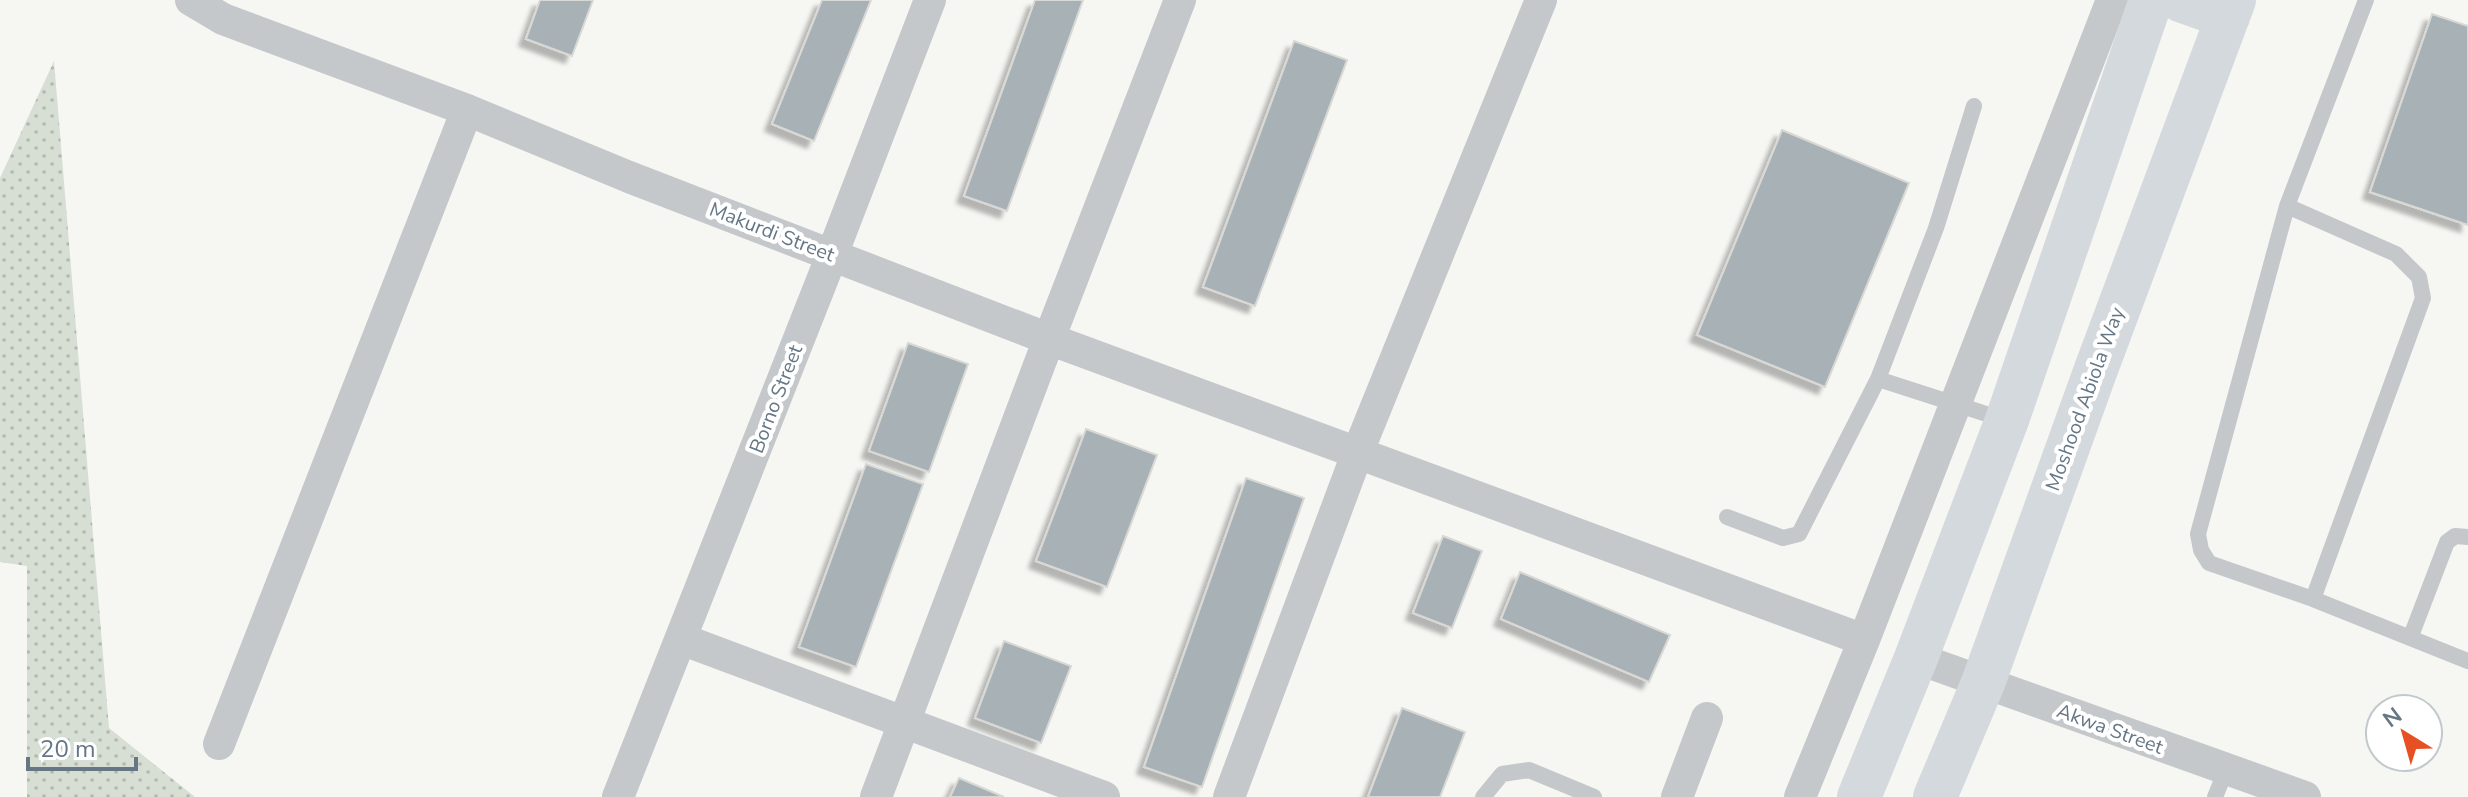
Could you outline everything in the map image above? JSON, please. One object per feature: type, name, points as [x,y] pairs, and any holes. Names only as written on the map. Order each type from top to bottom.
[{"type":"main road","points":[[1859,797],[2007,420],[2151,0]]},
{"type":"main road","points":[[2180,0],[2231,8]]},
{"type":"main road","name":"Moshood Abiola Way","points":[[1935,797],[1983,683],[2100,357],[2231,8]]},
{"type":"street","name":"Makurdi Street","points":[[191,0],[223,19],[467,110],[629,177],[1049,339],[1864,640]]},
{"type":"street","name":"Borno Street","points":[[618,797],[930,0]]},
{"type":"street","points":[[876,797],[1180,0]]},
{"type":"street","points":[[1229,797],[1357,454],[1541,0]]},
{"type":"street","points":[[1800,797],[2112,0]]},
{"type":"street","points":[[219,744],[467,110]]},
{"type":"street","points":[[681,639],[1104,797]]},
{"type":"street","name":"Akwa Street","points":[[1916,658],[1983,683],[2220,784],[2305,797]]},
{"type":"street","points":[[1677,797],[1707,718]]},
{"type":"lane","points":[[2366,0],[2287,206],[2198,534],[2201,550],[2209,563],[2411,636],[2468,661]]},
{"type":"lane","points":[[1727,517],[1783,538],[1799,534],[1878,379],[1936,228],[1974,106]]},
{"type":"lane","points":[[2287,206],[2396,254],[2419,277],[2423,298],[2313,599]]},
{"type":"lane","points":[[1878,379],[2007,420]]},
{"type":"lane","points":[[2411,636],[2447,542],[2455,536],[2468,537]]},
{"type":"lane","points":[[1483,797],[1502,774],[1529,770],[1594,797]]},
{"type":"shaded area","points":[[54,61],[109,728],[195,797],[27,797],[27,566],[0,562],[0,178]]},
{"type":"building","points":[[540,0],[593,0],[572,56],[526,39]]},
{"type":"building","points":[[822,0],[871,0],[814,141],[772,124]]},
{"type":"building","points":[[1035,0],[1083,0],[1007,211],[964,196]]},
{"type":"building","points":[[2432,14],[2468,26],[2468,225],[2370,192]]},
{"type":"building","points":[[1294,41],[1347,60],[1255,306],[1203,287]]},
{"type":"building","points":[[1782,130],[1909,183],[1825,387],[1697,335]]},
{"type":"building","points":[[908,343],[968,364],[929,472],[869,451]]},
{"type":"building","points":[[1086,429],[1157,455],[1107,587],[1036,561]]},
{"type":"building","points":[[866,464],[923,484],[856,667],[799,647]]},
{"type":"building","points":[[1246,478],[1304,498],[1202,787],[1144,767]]},
{"type":"building","points":[[1443,536],[1482,551],[1452,628],[1413,613]]},
{"type":"building","points":[[1520,572],[1670,635],[1649,682],[1501,619]]},
{"type":"building","points":[[1004,641],[1071,666],[1041,743],[975,718]]},
{"type":"building","points":[[1402,708],[1465,732],[1440,797],[1368,797]]},
{"type":"building","points":[[959,778],[1004,797],[950,797]]}]
